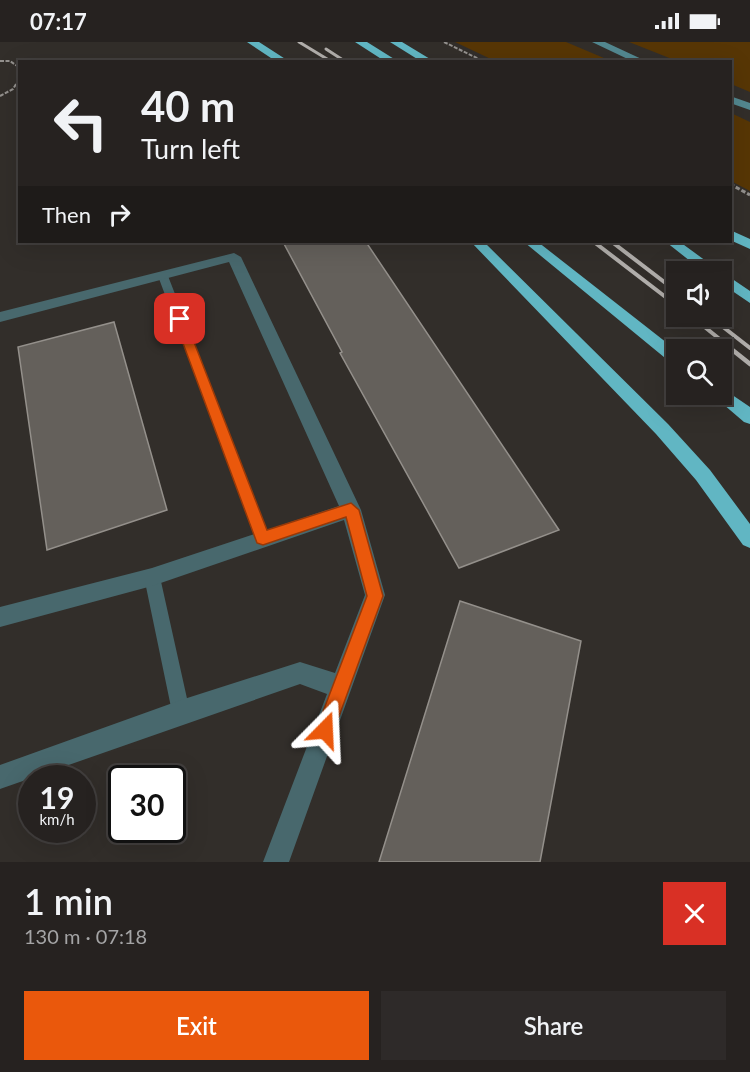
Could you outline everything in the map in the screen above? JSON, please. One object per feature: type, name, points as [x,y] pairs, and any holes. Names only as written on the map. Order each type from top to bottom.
[{"type":"highway","points":[[252,42],[282,60]]},
{"type":"highway","points":[[360,42],[391,60]]},
{"type":"highway","points":[[395,42],[426,60]]},
{"type":"highway","points":[[732,235],[750,245]]},
{"type":"highway","points":[[478,243],[662,429],[703,475],[750,539]]},
{"type":"highway","points":[[531,243],[666,350]]},
{"type":"highway","points":[[673,243],[699,261]]},
{"type":"highway","points":[[732,284],[750,298]]},
{"type":"highway","points":[[732,402],[750,417]]},
{"type":"street","points":[[597,42],[638,60]]},
{"type":"street","points":[[732,100],[750,107]]},
{"type":"street","points":[[0,316],[234,257],[351,510],[375,596],[276,862]]},
{"type":"street","points":[[0,617],[152,577],[351,510]]},
{"type":"street","points":[[0,777],[181,712],[300,673],[341,687]]},
{"type":"lane","points":[[163,276],[263,538]]},
{"type":"lane","points":[[152,577],[181,712]]},
{"type":"path","points":[[444,42],[481,60]]},
{"type":"path","points":[[0,61],[10,61],[18,67]]},
{"type":"path","points":[[0,96],[13,88],[18,81]]},
{"type":"path","points":[[732,185],[750,195]]},
{"type":"shaded area","points":[[455,42],[566,42],[609,60],[493,60]]},
{"type":"shaded area","points":[[629,42],[750,42],[750,92],[732,84],[732,60],[674,60]]},
{"type":"shaded area","points":[[732,113],[750,122],[750,191],[732,182]]},
{"type":"building","points":[[284,243],[367,243],[559,530],[459,568],[340,353],[342,352]]},
{"type":"building","points":[[114,322],[167,510],[47,550],[18,347]]},
{"type":"building","points":[[460,601],[581,641],[540,862],[379,862]]},
{"type":"railway","points":[[299,42],[329,60]]},
{"type":"railway","points":[[326,49],[343,60]]},
{"type":"railway","points":[[595,243],[666,297]]},
{"type":"railway","points":[[613,243],[666,283]]},
{"type":"railway","points":[[705,327],[720,339]]},
{"type":"railway","points":[[723,327],[750,348]]},
{"type":"railway","points":[[732,350],[750,364]]},
{"type":"route","points":[[180,319],[263,538],[351,510],[375,596],[325,730]]}]
